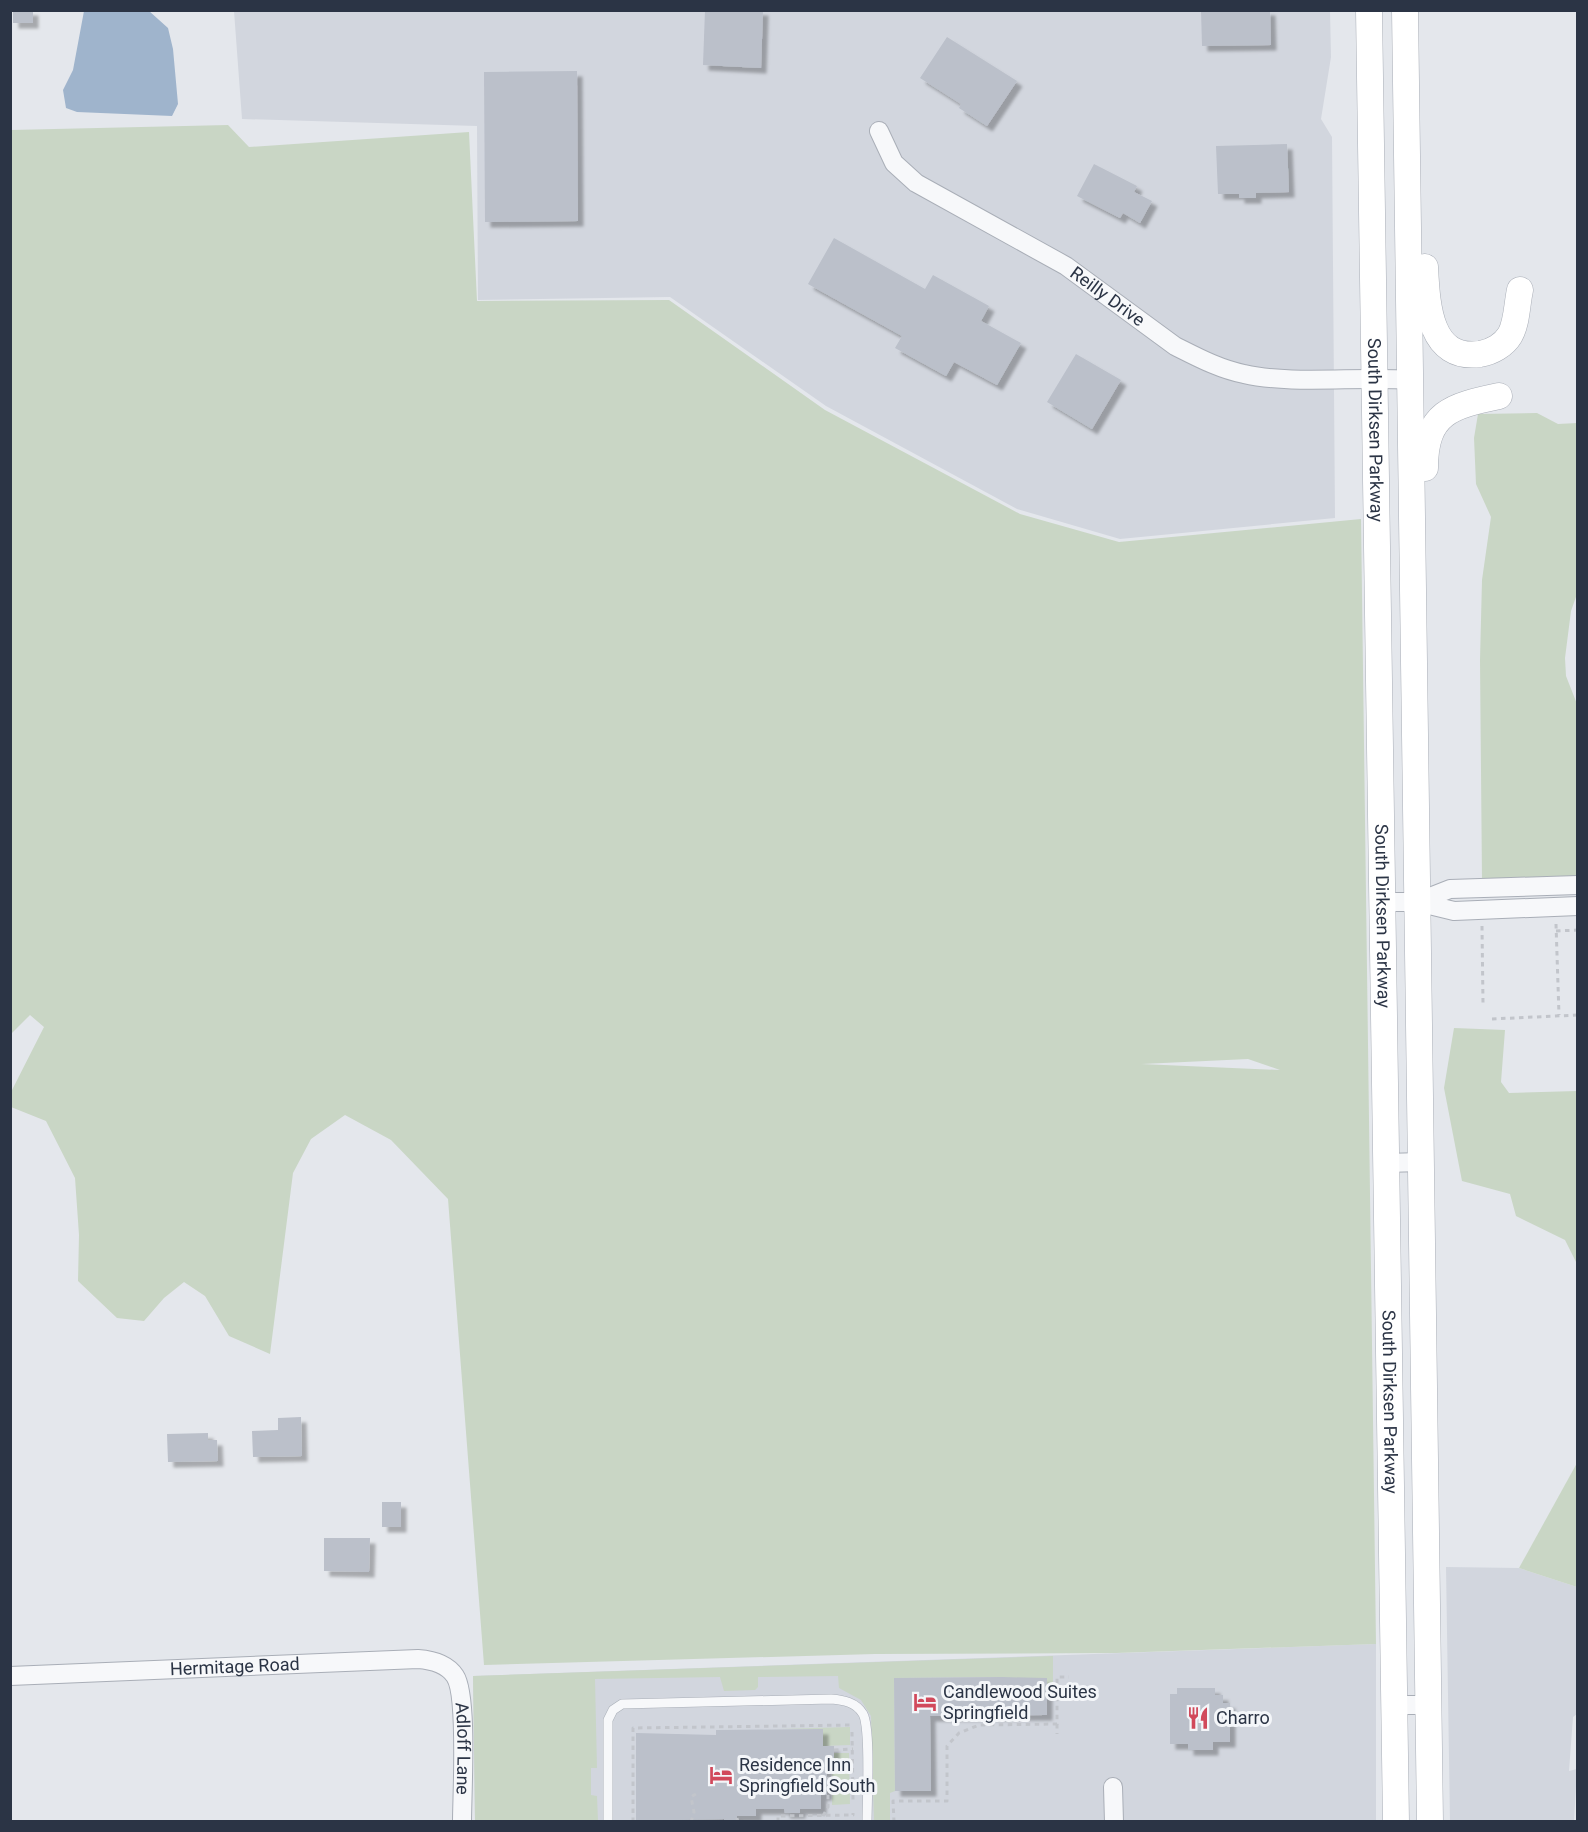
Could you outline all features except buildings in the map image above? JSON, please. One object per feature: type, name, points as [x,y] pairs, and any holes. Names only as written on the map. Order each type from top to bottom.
[{"type":"main road","name":"South Dirksen Parkway","points":[[1369,10],[1396,1821]]},
{"type":"main road","name":"South Dirksen Parkway","points":[[1405,10],[1430,1821]]},
{"type":"main road","points":[[1407,130],[1422,200],[1427,300],[1433,325],[1441,341],[1447,348],[1467,355],[1488,353],[1501,346],[1511,334],[1520,290]]},
{"type":"main road","points":[[1415,716],[1426,662],[1425,460],[1429,435],[1441,416],[1451,408],[1499,396]]},
{"type":"street","name":"Reilly Drive","points":[[879,131],[894,163],[916,183],[1066,266],[1175,346],[1194,356],[1222,368],[1267,378],[1411,380]]},
{"type":"street","points":[[1417,902],[1450,889],[1578,885]]},
{"type":"street","points":[[1382,902],[1417,902],[1454,911],[1578,906]]},
{"type":"street","points":[[1386,1163],[1421,1162]]},
{"type":"street","name":"Hermitage Road","points":[[10,1676],[418,1659],[435,1661],[455,1675]]},
{"type":"street","name":"Adloff Lane","points":[[455,1675],[462,1698],[462,1821]]},
{"type":"street","points":[[1394,1705],[1428,1705]]},
{"type":"street","points":[[1113,1787],[1114,1821]]},
{"type":"lane","points":[[608,1821],[608,1720],[613,1710],[622,1704],[831,1699],[844,1700],[856,1706],[866,1722],[867,1821]]},
{"type":"path","points":[[1482,919],[1483,1003]]},
{"type":"path","points":[[1556,922],[1559,1015]]},
{"type":"path","points":[[1556,931],[1578,930]]},
{"type":"path","points":[[1492,1018],[1578,1014]]},
{"type":"path","points":[[1057,1734],[1057,1677],[1069,1677]]},
{"type":"path","points":[[894,1821],[893,1801],[947,1801],[947,1746],[959,1733],[979,1725],[1057,1724]]},
{"type":"path","points":[[633,1821],[633,1728],[852,1725],[853,1815],[778,1816],[778,1821]]},
{"type":"path","points":[[834,1750],[853,1749]]},
{"type":"path","points":[[823,1816],[828,1807],[828,1774]]},
{"type":"path","points":[[691,1821],[694,1812],[691,1797],[699,1792]]},
{"type":"shaded area","points":[[234,11],[1330,11],[1331,57],[1321,119],[1332,137],[1335,518],[1120,539],[1017,509],[826,406],[670,297],[478,300],[477,126],[242,119]]},
{"type":"shaded area","points":[[1446,1567],[1519,1568],[1577,1587],[1577,1714],[1573,1717],[1569,1771],[1577,1769],[1574,1821],[1450,1821]]},
{"type":"shaded area","points":[[1376,1644],[1376,1821],[475,1821],[473,1676]]},
{"type":"green space","points":[[228,125],[249,147],[469,132],[477,301],[669,300],[825,410],[1020,514],[1119,542],[1361,519],[1376,1644],[1116,1653],[875,1654],[484,1665],[448,1199],[391,1140],[345,1115],[311,1139],[293,1173],[270,1354],[229,1336],[205,1296],[184,1282],[164,1298],[144,1321],[117,1318],[78,1281],[79,1235],[75,1178],[46,1121],[11,1107],[11,1092],[44,1027],[30,1015],[11,1034],[11,130]],"holes":[[[1248,1059],[1280,1070],[1141,1064]]]},
{"type":"green space","points":[[1537,413],[1558,424],[1577,423],[1577,594],[1571,611],[1565,658],[1566,676],[1577,704],[1577,876],[1482,880],[1480,660],[1482,580],[1491,517],[1476,484],[1474,438],[1478,414]]},
{"type":"green space","points":[[1454,1028],[1505,1030],[1501,1082],[1509,1093],[1577,1091],[1577,1264],[1565,1240],[1516,1216],[1510,1194],[1462,1181],[1444,1088]]},
{"type":"green space","points":[[1577,1463],[1577,1587],[1519,1568]]},
{"type":"green space","points":[[1053,1656],[1053,1688],[1002,1677],[894,1678],[895,1791],[890,1793],[890,1822],[874,1821],[871,1716],[861,1700],[839,1688],[838,1676],[758,1677],[758,1687],[755,1690],[724,1691],[720,1677],[595,1679],[597,1768],[591,1768],[591,1795],[597,1796],[598,1821],[475,1821],[473,1676]]},
{"type":"green space","points":[[850,1727],[850,1745],[823,1746],[823,1729],[779,1729]]},
{"type":"green space","points":[[834,1753],[849,1753],[850,1804],[832,1805],[832,1773],[825,1773],[824,1764],[834,1764]]},
{"type":"water","points":[[84,11],[149,11],[168,28],[173,49],[178,104],[172,116],[77,112],[66,108],[63,90],[73,70]]},
{"type":"place","name":"Candlewood Suites Springfield","points":[[925,1702]]},
{"type":"place","name":"Charro","points":[[1198,1718]]},
{"type":"place","name":"Residence Inn Springfield South","points":[[721,1775]]}]
